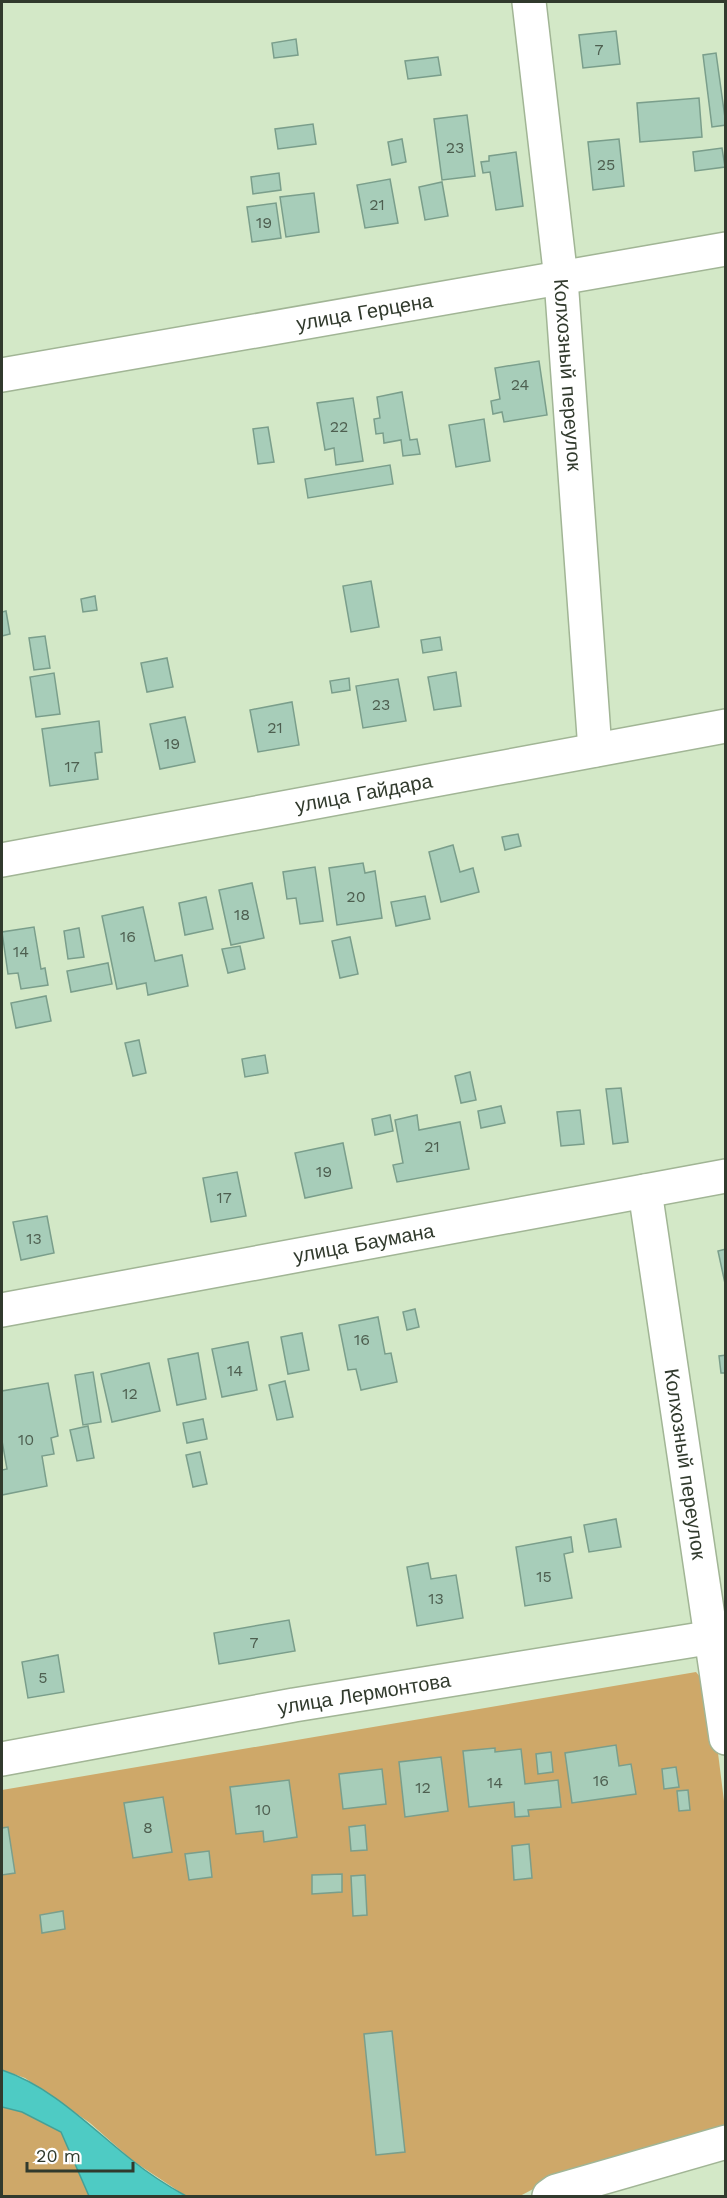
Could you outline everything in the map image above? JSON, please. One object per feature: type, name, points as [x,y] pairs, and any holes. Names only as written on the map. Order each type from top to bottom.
[{"type":"street","name":"Колхозный переулок","points":[[529,2],[561,279],[595,750]]},
{"type":"street","name":"улица Герцена","points":[[2,375],[726,249]]},
{"type":"street","name":"улица Гайдара","points":[[2,860],[726,726]]},
{"type":"street","name":"улица Баумана","points":[[2,1310],[726,1176]]},
{"type":"street","name":"Колхозный переулок","points":[[645,1191],[719,1636],[726,1738]]},
{"type":"street","name":"улица Лермонтова","points":[[2,1759],[294,1705],[719,1636]]},
{"type":"street","points":[[549,2196],[726,2142]]},
{"type":"shaded area","points":[[696,1672],[710,1689],[726,1817],[725,2130],[571,2169],[520,2196],[186,2196],[133,2161],[90,2123],[25,2078],[2,2070],[2,1790]]},
{"type":"shaded area","points":[[2,2107],[22,2112],[61,2132],[89,2196],[2,2196]]},
{"type":"water","points":[[2,2070],[21,2077],[55,2098],[139,2166],[186,2196],[89,2196],[61,2132],[22,2112],[2,2107]]},
{"type":"building","points":[[616,31],[620,64],[583,68],[579,35]]},
{"type":"building","points":[[296,39],[298,55],[274,58],[272,43]]},
{"type":"building","points":[[716,53],[726,125],[712,127],[703,55]]},
{"type":"building","points":[[438,57],[441,75],[408,79],[405,61]]},
{"type":"building","points":[[699,98],[702,137],[640,142],[637,103]]},
{"type":"building","points":[[467,115],[475,176],[442,180],[434,119]]},
{"type":"building","points":[[313,124],[316,144],[278,149],[275,129]]},
{"type":"building","points":[[402,139],[406,162],[392,165],[388,142]]},
{"type":"building","points":[[619,139],[624,186],[593,190],[588,142]]},
{"type":"building","points":[[722,148],[725,167],[695,171],[693,152]]},
{"type":"building","points":[[516,152],[523,206],[496,210],[490,172],[483,173],[481,162],[489,161],[489,156]]},
{"type":"building","points":[[279,173],[281,190],[253,194],[251,177]]},
{"type":"building","points":[[390,179],[398,223],[365,228],[357,185]]},
{"type":"building","points":[[442,182],[448,216],[425,220],[419,187]]},
{"type":"building","points":[[314,193],[319,232],[286,237],[280,197]]},
{"type":"building","points":[[276,203],[281,238],[252,242],[247,207]]},
{"type":"building","points":[[539,361],[547,415],[504,422],[502,412],[493,414],[491,401],[500,399],[495,368]]},
{"type":"building","points":[[402,392],[410,440],[417,439],[420,454],[403,456],[401,440],[384,443],[383,433],[376,434],[374,419],[380,418],[377,397]]},
{"type":"building","points":[[353,398],[363,461],[336,465],[334,448],[325,450],[317,403]]},
{"type":"building","points":[[484,419],[490,461],[456,467],[449,425]]},
{"type":"building","points":[[268,427],[274,462],[258,464],[253,429]]},
{"type":"building","points":[[390,465],[393,484],[308,498],[305,479]]},
{"type":"building","points":[[371,581],[379,627],[351,632],[343,586]]},
{"type":"building","points":[[95,596],[97,610],[83,612],[81,599]]},
{"type":"building","points":[[6,611],[10,634],[2,636],[2,612]]},
{"type":"building","points":[[45,636],[50,668],[34,670],[29,638]]},
{"type":"building","points":[[440,637],[442,650],[423,653],[421,640]]},
{"type":"building","points":[[167,658],[173,687],[147,692],[141,663]]},
{"type":"building","points":[[456,672],[461,706],[434,710],[428,677]]},
{"type":"building","points":[[54,673],[60,714],[36,717],[30,677]]},
{"type":"building","points":[[349,678],[350,690],[332,693],[330,681]]},
{"type":"building","points":[[398,679],[406,721],[363,728],[356,686]]},
{"type":"building","points":[[292,702],[299,745],[258,752],[250,710]]},
{"type":"building","points":[[185,717],[195,762],[160,769],[150,724]]},
{"type":"building","points":[[99,721],[102,752],[95,753],[98,779],[50,786],[42,729]]},
{"type":"building","points":[[518,834],[521,846],[505,850],[502,837]]},
{"type":"building","points":[[453,845],[460,872],[473,868],[479,892],[441,902],[429,852]]},
{"type":"building","points":[[363,863],[365,873],[375,871],[382,918],[337,925],[329,868]]},
{"type":"building","points":[[315,867],[323,921],[300,924],[296,898],[287,899],[283,872]]},
{"type":"building","points":[[252,883],[264,938],[231,945],[219,890]]},
{"type":"building","points":[[425,896],[430,919],[396,926],[391,902]]},
{"type":"building","points":[[206,897],[213,929],[185,935],[179,903]]},
{"type":"building","points":[[143,907],[155,961],[182,955],[188,986],[148,995],[146,983],[117,989],[102,916]]},
{"type":"building","points":[[34,927],[41,969],[45,968],[48,985],[21,989],[18,973],[8,974],[2,932]]},
{"type":"building","points":[[79,928],[84,957],[68,959],[64,931]]},
{"type":"building","points":[[350,937],[358,974],[340,978],[332,941]]},
{"type":"building","points":[[240,946],[245,969],[228,973],[222,949]]},
{"type":"building","points":[[108,963],[112,984],[71,992],[67,971]]},
{"type":"building","points":[[46,996],[51,1021],[16,1028],[11,1003]]},
{"type":"building","points":[[139,1040],[146,1073],[133,1076],[125,1043]]},
{"type":"building","points":[[265,1055],[268,1073],[245,1077],[242,1059]]},
{"type":"building","points":[[470,1072],[476,1100],[461,1103],[455,1076]]},
{"type":"building","points":[[621,1088],[628,1142],[613,1144],[606,1089]]},
{"type":"building","points":[[501,1106],[505,1123],[481,1128],[478,1111]]},
{"type":"building","points":[[580,1110],[584,1144],[561,1146],[557,1112]]},
{"type":"building","points":[[390,1115],[393,1131],[375,1135],[372,1119]]},
{"type":"building","points":[[417,1115],[419,1130],[460,1122],[469,1169],[397,1182],[393,1165],[403,1163],[395,1120]]},
{"type":"building","points":[[343,1143],[352,1188],[305,1198],[295,1153]]},
{"type":"building","points":[[237,1172],[246,1216],[211,1222],[203,1178]]},
{"type":"building","points":[[47,1216],[54,1253],[21,1260],[13,1222]]},
{"type":"building","points":[[726,1249],[726,1288],[718,1251]]},
{"type":"building","points":[[415,1309],[419,1327],[407,1330],[403,1312]]},
{"type":"building","points":[[378,1317],[385,1354],[391,1353],[397,1382],[361,1390],[356,1369],[348,1370],[339,1325]]},
{"type":"building","points":[[302,1333],[309,1370],[288,1374],[281,1337]]},
{"type":"building","points":[[248,1342],[257,1390],[222,1397],[212,1349]]},
{"type":"building","points":[[198,1353],[206,1399],[177,1405],[168,1359]]},
{"type":"building","points":[[726,1355],[726,1373],[721,1373],[719,1356]]},
{"type":"building","points":[[149,1363],[160,1411],[112,1422],[101,1374]]},
{"type":"building","points":[[93,1372],[101,1422],[83,1425],[75,1375]]},
{"type":"building","points":[[285,1381],[293,1417],[277,1420],[269,1385]]},
{"type":"building","points":[[48,1383],[58,1436],[51,1438],[54,1454],[42,1456],[47,1486],[2,1495],[2,1470],[7,1469],[2,1441],[2,1391]]},
{"type":"building","points":[[203,1419],[207,1439],[187,1443],[183,1423]]},
{"type":"building","points":[[88,1426],[94,1458],[77,1461],[70,1430]]},
{"type":"building","points":[[200,1452],[207,1484],[193,1487],[186,1455]]},
{"type":"building","points":[[616,1519],[621,1547],[589,1552],[584,1525]]},
{"type":"building","points":[[571,1537],[573,1552],[564,1554],[572,1598],[525,1606],[516,1547]]},
{"type":"building","points":[[428,1563],[431,1579],[456,1575],[463,1618],[417,1626],[407,1567]]},
{"type":"building","points":[[289,1620],[295,1651],[219,1664],[214,1633]]},
{"type":"building","points":[[58,1655],[64,1692],[28,1698],[22,1662]]},
{"type":"building","points":[[616,1745],[619,1766],[631,1764],[636,1794],[572,1803],[565,1753]]},
{"type":"building","points":[[495,1748],[495,1752],[521,1749],[525,1784],[558,1780],[561,1807],[528,1810],[529,1816],[515,1817],[514,1802],[469,1807],[463,1751]]},
{"type":"building","points":[[551,1752],[553,1772],[538,1774],[536,1754]]},
{"type":"building","points":[[441,1757],[448,1811],[405,1817],[399,1762]]},
{"type":"building","points":[[676,1767],[679,1787],[664,1789],[662,1769]]},
{"type":"building","points":[[382,1769],[386,1804],[343,1809],[339,1774]]},
{"type":"building","points":[[289,1780],[297,1837],[264,1842],[263,1831],[236,1834],[230,1787]]},
{"type":"building","points":[[688,1790],[690,1810],[679,1811],[677,1791]]},
{"type":"building","points":[[163,1797],[172,1852],[133,1858],[124,1803]]},
{"type":"building","points":[[365,1825],[367,1850],[351,1851],[349,1827]]},
{"type":"building","points":[[8,1827],[15,1873],[2,1875],[2,1828]]},
{"type":"building","points":[[529,1844],[532,1878],[514,1880],[512,1846]]},
{"type":"building","points":[[209,1851],[212,1877],[189,1880],[185,1854]]},
{"type":"building","points":[[342,1874],[342,1892],[312,1894],[312,1875]]},
{"type":"building","points":[[365,1875],[367,1915],[353,1916],[351,1876]]},
{"type":"building","points":[[63,1911],[65,1929],[42,1933],[40,1915]]},
{"type":"building","points":[[392,2031],[405,2152],[376,2155],[364,2034]]}]
